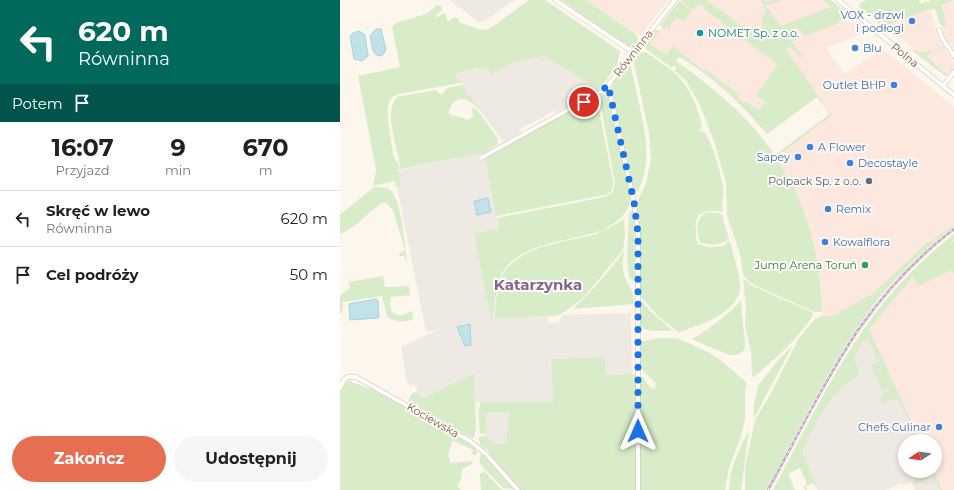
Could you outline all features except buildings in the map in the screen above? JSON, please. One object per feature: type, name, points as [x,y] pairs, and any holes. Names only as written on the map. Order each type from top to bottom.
[{"type":"street","points":[[555,0],[633,52]]},
{"type":"street","name":"Równinna","points":[[481,158],[597,95],[608,85],[675,0]]},
{"type":"street","name":"Polna","points":[[838,0],[954,95]]},
{"type":"street","points":[[939,30],[942,38],[954,56]]},
{"type":"street","points":[[943,86],[954,72]]},
{"type":"street","points":[[608,85],[634,202],[638,234],[638,490]]},
{"type":"street","name":"Kociewska","points":[[340,388],[345,378],[349,376],[356,377],[470,441],[486,454],[518,490]]},
{"type":"shaded area","points":[[449,0],[515,0],[483,22],[479,22]]},
{"type":"shaded area","points":[[586,0],[668,0],[640,36]]},
{"type":"shaded area","points":[[683,0],[823,0],[864,33],[826,48],[844,74],[883,49],[954,107],[954,224],[912,259],[866,312],[822,317],[820,279],[812,235],[806,216],[793,186],[775,155],[830,114],[817,97],[767,134],[739,103],[714,81],[680,56],[676,61],[650,43]]},
{"type":"shaded area","points":[[954,0],[954,49],[944,36],[936,5]]},
{"type":"shaded area","points":[[930,8],[938,39],[954,63],[954,68],[947,76],[885,25]]},
{"type":"shaded area","points":[[544,56],[599,89],[556,113],[554,111],[520,129],[521,132],[504,142],[454,74]]},
{"type":"shaded area","points":[[484,153],[499,229],[475,233],[491,318],[548,316],[549,323],[558,323],[563,315],[631,313],[632,374],[605,375],[605,358],[551,359],[553,402],[475,402],[474,374],[420,398],[414,384],[410,386],[407,381],[401,347],[440,329],[426,332],[394,171]]},
{"type":"shaded area","points":[[954,243],[954,490],[942,490],[936,478],[942,478],[942,434],[917,434],[869,329],[913,277]]},
{"type":"shaded area","points":[[869,329],[917,434],[898,434],[898,478],[936,478],[942,490],[915,490],[911,482],[903,485],[902,483],[886,490],[817,490],[814,483],[809,485],[797,455]]},
{"type":"shaded area","points":[[487,412],[509,412],[506,444],[495,444],[484,437]]},
{"type":"green space","points":[[529,0],[545,0],[620,51],[617,66],[599,89],[544,56],[512,63],[491,75],[488,68],[478,70],[478,68],[455,74],[461,83],[398,94],[392,97],[388,105],[388,120],[393,155],[400,168],[391,121],[393,104],[397,97],[435,90],[442,95],[447,88],[462,85],[504,142],[474,105],[466,100],[459,99],[452,104],[448,112],[452,115],[462,117],[467,120],[473,117],[472,108],[477,110],[497,137],[498,144],[484,153],[395,170],[398,173],[400,186],[396,186],[395,181],[372,186],[376,170],[358,76],[400,67],[392,27],[396,23],[426,14],[437,5],[442,7],[442,10],[436,15],[437,18],[443,13],[446,15],[447,21],[450,21],[455,17],[459,19],[459,22],[481,30],[489,29]]},
{"type":"green space","points":[[561,0],[586,0],[637,35],[638,44],[632,47],[626,46]]},
{"type":"green space","points":[[680,0],[706,0],[760,39],[763,35],[762,15],[764,16],[766,12],[761,0],[765,2],[773,0],[769,4],[774,2],[774,0],[782,0],[769,5],[768,3],[765,5],[781,26],[831,7],[823,0],[831,0],[844,11],[837,24],[805,36],[796,28],[793,28],[789,32],[791,37],[797,39],[791,42],[803,56],[800,58],[791,46],[786,50],[810,85],[815,84],[812,88],[832,115],[776,157],[800,201],[811,232],[818,263],[822,312],[815,312],[756,286],[749,282],[743,274],[740,254],[727,215],[726,183],[715,144],[700,105],[686,81],[674,70],[676,67],[672,66],[672,68],[646,49],[644,44],[655,30],[660,30],[650,44],[666,54],[676,43],[674,47],[704,71],[705,69],[740,95],[738,98],[744,103],[746,101],[759,110],[765,102],[756,95],[778,65],[703,8],[704,7],[700,4],[698,4],[693,10]],"holes":[[[679,57],[726,91],[767,134],[817,97],[830,114],[775,155],[742,115],[717,92],[676,61]]]},
{"type":"green space","points":[[867,0],[919,0],[920,4],[927,1],[927,3],[930,2],[930,0],[954,0],[941,5],[945,16],[943,17],[946,22],[945,26],[940,24],[935,9],[929,9],[887,25],[897,33],[894,36],[858,6],[861,2]]},
{"type":"green space","points":[[679,1],[692,11],[684,22],[676,17],[669,27],[671,29],[668,32],[670,29],[666,26],[664,29],[660,25]]},
{"type":"green space","points":[[944,47],[944,50],[943,48],[931,51],[927,57],[942,71],[947,73],[945,76],[913,51],[914,49],[920,53]]},
{"type":"green space","points":[[638,50],[642,53],[646,52],[669,68],[687,87],[695,103],[702,128],[699,130],[701,132],[703,131],[706,135],[713,149],[723,187],[723,212],[707,211],[700,215],[697,218],[696,223],[696,238],[699,244],[709,247],[710,249],[711,247],[723,246],[728,241],[731,243],[740,284],[737,298],[724,312],[705,323],[678,332],[658,316],[639,295],[636,205],[646,183],[651,159],[649,133],[633,59]]},
{"type":"green space","points":[[627,64],[631,65],[645,132],[646,148],[646,165],[642,181],[635,196],[611,88],[614,81]]},
{"type":"green space","points":[[605,94],[609,96],[631,193],[629,206],[626,212],[613,224],[602,231],[624,219],[625,235],[623,250],[585,296],[561,314],[553,316],[494,318],[499,284],[507,268],[517,259],[542,247],[597,234],[601,231],[545,245],[518,256],[508,265],[501,276],[496,292],[493,319],[491,319],[474,233],[499,229],[497,218],[604,197],[613,192],[615,183],[600,101],[602,95]]},
{"type":"green space","points":[[594,99],[598,105],[613,181],[610,192],[604,195],[496,216],[485,157]]},
{"type":"green space","points":[[374,187],[387,188],[394,195],[400,213],[407,263],[404,256],[400,256],[399,253],[405,250],[393,210],[386,203],[381,203],[356,225],[340,234],[340,215]]},
{"type":"green space","points":[[632,211],[634,212],[635,280],[633,281],[629,277],[627,258],[629,213]]},
{"type":"green space","points":[[706,212],[719,213],[723,216],[729,239],[715,245],[700,242],[697,226],[702,215]]},
{"type":"green space","points":[[954,224],[954,226],[934,242],[896,278],[862,320],[819,391],[766,490],[745,490],[745,468],[755,420],[770,395],[799,338],[813,321],[821,316],[838,315],[841,310],[844,310],[872,294],[928,242]]},
{"type":"green space","points":[[954,234],[954,275],[951,270],[918,286],[913,277],[869,329],[917,434],[913,434],[899,401],[892,399],[883,404],[880,403],[880,399],[883,397],[883,394],[889,391],[888,389],[883,391],[871,366],[879,361],[878,358],[877,359],[874,356],[876,355],[868,339],[863,341],[854,358],[859,371],[858,375],[833,397],[819,418],[803,449],[803,454],[815,482],[815,487],[813,483],[806,486],[807,490],[805,490],[804,486],[807,484],[800,468],[788,474],[795,490],[773,490],[827,388],[851,348],[894,290],[929,255]]},
{"type":"green space","points":[[624,251],[623,271],[633,296],[633,304],[573,309],[600,282]]},
{"type":"green space","points":[[383,276],[385,287],[409,286],[410,295],[391,297],[390,305],[392,312],[400,316],[412,311],[413,319],[400,321],[387,317],[382,296],[343,302],[342,313],[340,313],[340,296],[350,288],[349,282]]},
{"type":"green space","points":[[743,278],[750,285],[812,312],[813,315],[794,340],[754,377],[752,376],[751,351],[745,327],[746,307]]},
{"type":"green space","points":[[640,299],[650,311],[673,331],[654,331],[642,327],[639,324]]},
{"type":"green space","points":[[741,300],[745,346],[741,353],[729,355],[691,339],[718,322]]},
{"type":"green space","points":[[657,338],[679,339],[710,353],[723,362],[747,384],[745,389],[745,419],[741,436],[729,468],[725,490],[640,490],[640,378],[642,376],[651,387],[655,389],[656,383],[646,374],[641,366],[641,342]]},
{"type":"green space","points":[[793,345],[754,418],[754,404],[758,386],[779,359]]},
{"type":"green space","points":[[605,357],[605,375],[633,374],[636,376],[636,490],[521,490],[494,460],[487,449],[483,448],[479,440],[479,437],[485,436],[495,444],[506,444],[509,412],[487,412],[485,433],[480,434],[478,409],[480,408],[480,402],[553,402],[551,359]]},
{"type":"green space","points":[[474,374],[476,429],[474,437],[472,438],[456,431],[411,406],[410,404],[412,401],[408,401],[411,395],[417,391],[421,398]]},
{"type":"green space","points":[[348,381],[371,389],[401,405],[432,425],[450,434],[453,433],[475,448],[477,453],[475,456],[472,454],[473,450],[454,441],[452,442],[448,456],[451,463],[473,461],[472,464],[462,469],[461,480],[457,486],[461,490],[340,490],[340,389],[342,382]]},
{"type":"green space","points":[[749,430],[741,490],[729,490],[729,482],[733,467]]},
{"type":"green space","points":[[481,454],[514,489],[503,488],[480,464]]},
{"type":"green space","points":[[483,471],[502,490],[481,490],[480,473],[483,473]]},
{"type":"green space","points":[[914,478],[928,478],[917,483]]},
{"type":"green space","points":[[934,478],[936,478],[942,490],[940,490]]},
{"type":"water","points":[[376,29],[381,29],[386,50],[382,56],[376,55],[373,51],[370,36]]},
{"type":"water","points":[[359,31],[365,35],[368,56],[362,61],[354,59],[350,36]]},
{"type":"water","points":[[488,198],[491,212],[477,215],[474,201]]},
{"type":"water","points":[[376,299],[378,301],[378,318],[350,320],[349,304]]},
{"type":"water","points":[[470,324],[471,345],[465,346],[457,327]]},
{"type":"railway","points":[[768,490],[823,389],[858,330],[879,302],[914,263],[954,229]]},
{"type":"place","name":"VOX - drzwi i podłogi","points":[[912,21]]},
{"type":"place","name":"NOMET Sp. z o.o.","points":[[700,33]]},
{"type":"place","name":"Blu","points":[[855,48]]},
{"type":"place","name":"Outlet BHP","points":[[894,85]]},
{"type":"place","name":"A Flower","points":[[810,147]]},
{"type":"place","name":"Sapey","points":[[798,157]]},
{"type":"place","name":"Decostayle","points":[[850,163]]},
{"type":"place","name":"Polpack Sp. z o.o.","points":[[869,181]]},
{"type":"place","name":"Remix","points":[[828,209]]},
{"type":"place","name":"Kowalflora","points":[[825,242]]},
{"type":"place","name":"Jump Arena Toruń","points":[[865,265]]},
{"type":"place","name":"Chefs Culinar","points":[[939,427]]},
{"type":"district","name":"Katarzynka","points":[[538,285]]},
{"type":"route","points":[[584,102],[604,90],[608,85],[634,202],[638,234],[638,431]]}]
